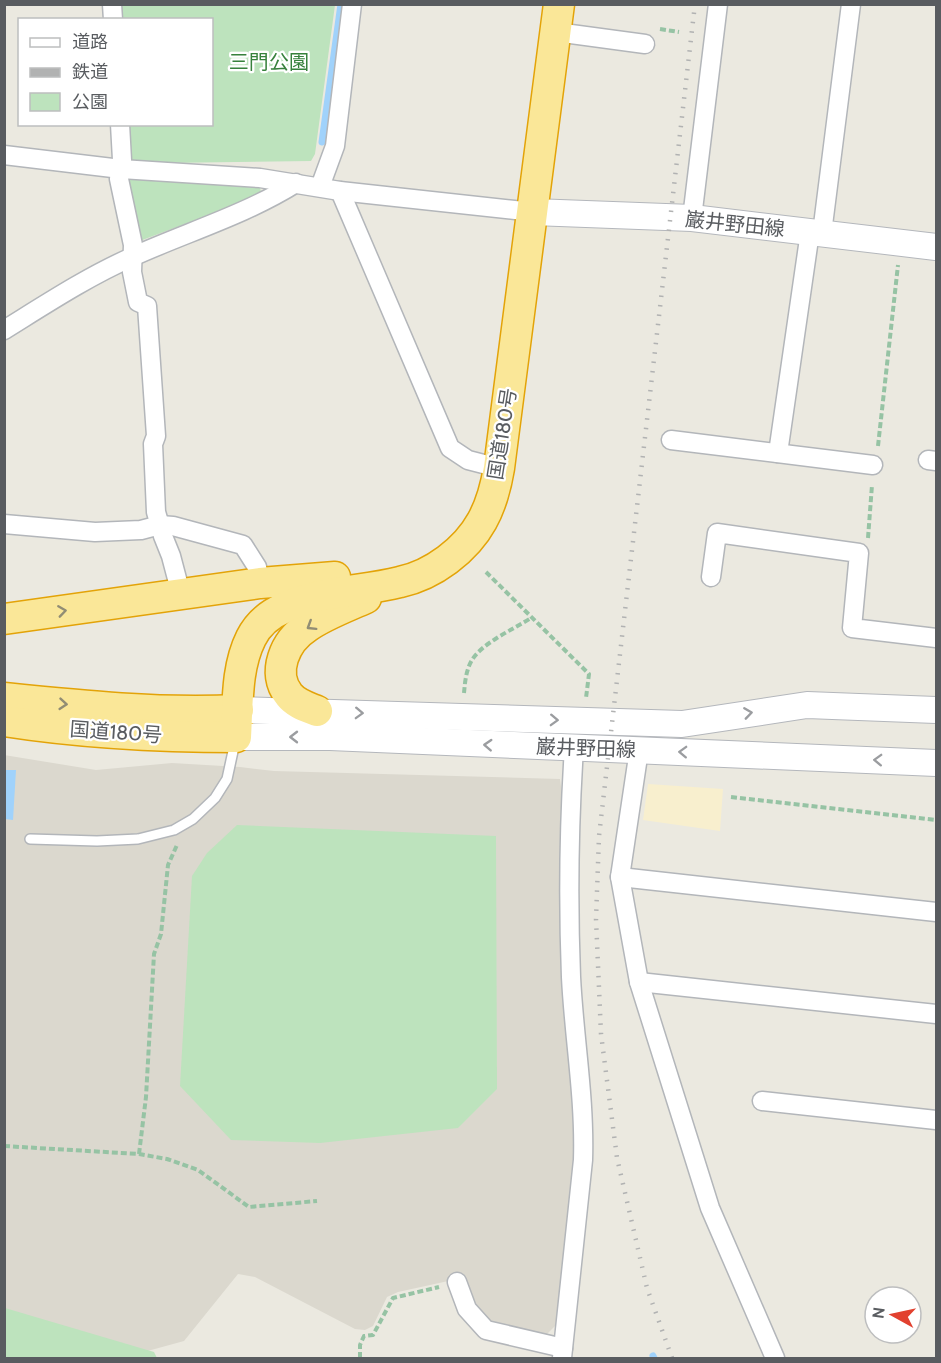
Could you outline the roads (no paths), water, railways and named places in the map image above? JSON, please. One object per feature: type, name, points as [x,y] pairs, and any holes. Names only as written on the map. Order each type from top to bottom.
[{"type":"highway","name":"国道180号","points":[[237,723],[241,666],[252,636],[262,622],[275,612],[299,601],[401,582],[431,571],[459,550],[482,521],[499,468],[557,18]]},
{"type":"highway","points":[[4,619],[260,583],[332,577],[401,582]]},
{"type":"highway","points":[[317,711],[301,705],[289,696],[281,681],[282,658],[290,644],[305,628],[401,582]]},
{"type":"highway","name":"国道180号","points":[[4,698],[119,709],[200,712],[237,723]]},
{"type":"highway","name":"国道180号","points":[[4,721],[70,729],[197,737],[237,723]]},
{"type":"main road","name":"巌井野田線","points":[[533,212],[692,218],[936,247]]},
{"type":"main road","name":"巌井野田線","points":[[237,723],[317,711],[682,724],[807,705],[936,710]]},
{"type":"main road","name":"巌井野田線","points":[[237,723],[330,737],[936,763]]},
{"type":"street","points":[[320,188],[335,146],[352,4]]},
{"type":"street","points":[[692,218],[718,4]]},
{"type":"street","points":[[778,453],[816,233],[851,4]]},
{"type":"street","points":[[557,18],[645,44]]},
{"type":"street","points":[[120,126],[122,160],[119,179],[133,245],[132,272],[138,302],[147,306],[156,436],[153,444],[156,512],[181,594]]},
{"type":"street","points":[[4,155],[121,169],[260,178],[320,188],[533,212]]},
{"type":"street","points":[[4,330],[87,279],[133,256],[267,202],[296,183]]},
{"type":"street","points":[[340,190],[450,448],[468,460],[499,468]]},
{"type":"street","points":[[671,440],[873,465]]},
{"type":"street","points":[[4,524],[95,532],[141,530],[160,525],[173,526],[243,545],[257,567],[260,583]]},
{"type":"street","points":[[711,577],[717,533],[859,553],[852,628],[936,638]]},
{"type":"street","points":[[457,1282],[467,1309],[486,1330],[563,1353],[583,1160],[584,1129],[570,926],[574,748]]},
{"type":"street","points":[[639,750],[620,877],[639,982],[711,1208],[775,1359]]},
{"type":"street","points":[[620,877],[936,912]]},
{"type":"street","points":[[639,982],[936,1014]]},
{"type":"street","points":[[762,1101],[936,1120]]},
{"type":"lane","points":[[30,839],[98,841],[138,839],[174,830],[193,819],[215,798],[227,778],[237,723]]},
{"type":"water","points":[[4,770],[16,770],[13,820],[5,819]]},
{"type":"waterway","points":[[322,142],[341,4]]},
{"type":"railway","points":[[672,1358],[647,1288],[617,1158],[601,1034],[596,919],[599,836],[695,4]]},
{"type":"park label","name":"三門公園","points":[[269,62]]}]
